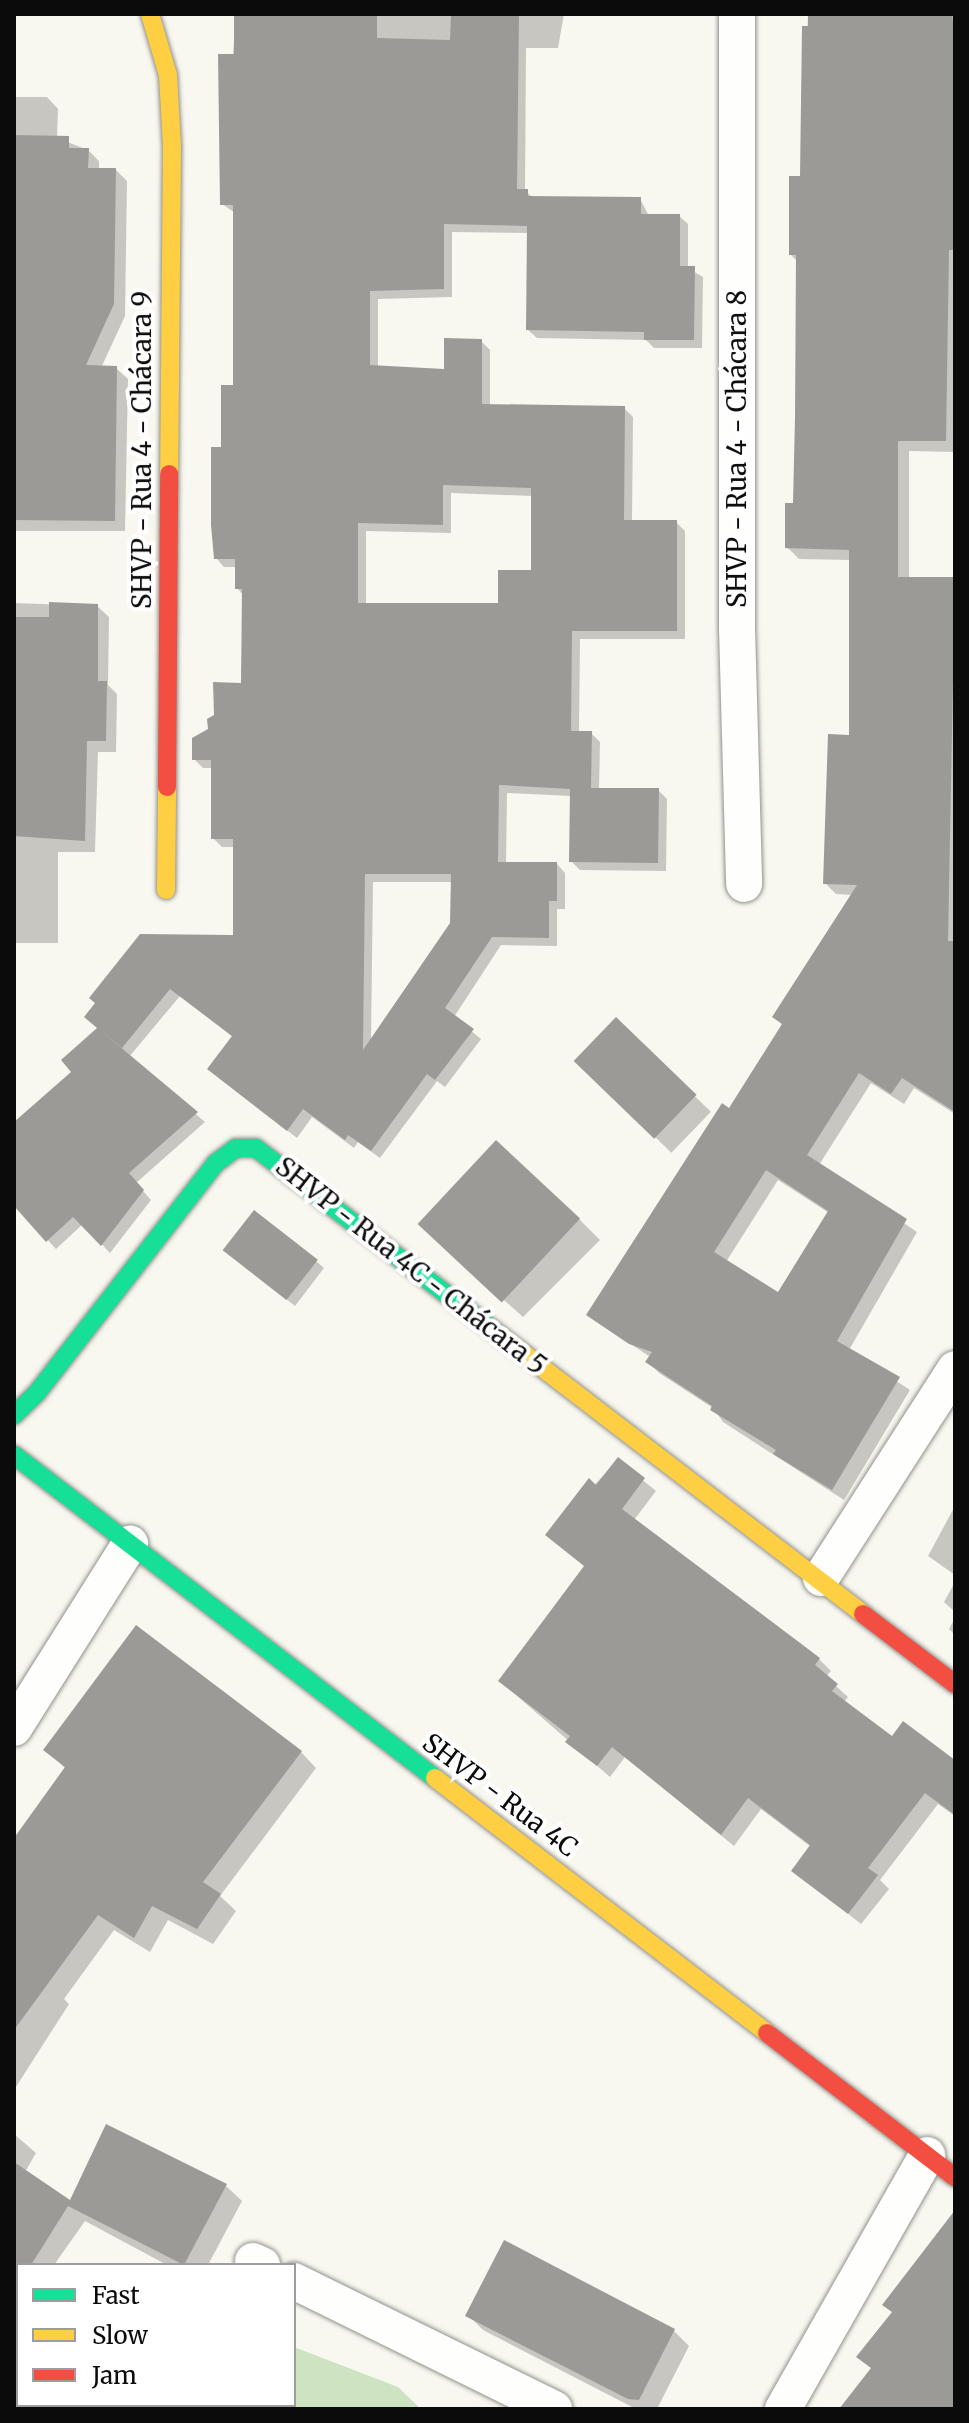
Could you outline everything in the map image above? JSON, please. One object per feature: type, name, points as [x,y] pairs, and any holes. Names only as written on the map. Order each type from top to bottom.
[{"type":"street","name":"SHVP - Rua 4 - Chácara 9","points":[[150,14],[168,75],[172,146],[166,890]]},
{"type":"street","name":"SHVP - Rua 4 - Chácara 8","points":[[737,14],[737,628],[744,884]]},
{"type":"street","name":"SHVP - Rua 4C - Chácara 5","points":[[14,1415],[36,1394],[216,1163],[236,1148],[256,1148],[513,1349],[821,1578],[955,1684]]},
{"type":"street","points":[[821,1578],[955,1369]]},
{"type":"street","name":"SHVP - Rua 4C","points":[[14,1455],[941,2166]]},
{"type":"street","points":[[14,1728],[130,1544]]},
{"type":"street","points":[[783,2409],[941,2166]]},
{"type":"street","points":[[296,2282],[554,2409]]},
{"type":"green space","points":[[296,2348],[398,2387],[421,2409],[14,2409],[16,2368],[16,2407],[296,2407]]},
{"type":"building","points":[[234,14],[377,14],[377,38],[450,40],[451,14],[519,14],[517,189],[528,189],[528,196],[641,197],[641,214],[680,214],[680,266],[695,266],[694,340],[644,340],[644,332],[526,330],[527,226],[444,224],[444,289],[370,291],[370,365],[444,369],[444,338],[482,339],[482,404],[625,406],[624,520],[677,520],[677,631],[572,631],[571,731],[592,731],[591,788],[659,788],[658,863],[569,862],[570,789],[499,785],[498,862],[557,862],[557,901],[549,901],[549,938],[492,937],[445,1008],[474,1029],[435,1080],[427,1074],[371,1151],[348,1135],[345,1140],[303,1109],[287,1131],[207,1069],[232,1036],[170,989],[122,1048],[100,1030],[198,1112],[129,1173],[144,1190],[101,1246],[73,1217],[46,1242],[14,1206],[14,1122],[71,1072],[61,1060],[97,1028],[84,1017],[95,1003],[89,998],[140,934],[233,935],[233,839],[211,839],[211,760],[192,760],[192,738],[208,729],[207,719],[214,715],[213,682],[241,683],[242,589],[235,589],[235,559],[214,559],[211,525],[211,447],[221,447],[221,385],[233,385],[233,205],[220,205],[218,54],[234,54]],"holes":[[[443,485],[531,488],[531,570],[498,570],[498,603],[358,603],[358,523],[443,525]],[[365,874],[451,874],[450,923],[363,1050]]]},
{"type":"building","points":[[808,14],[952,14],[955,37],[955,250],[949,250],[946,441],[898,441],[898,577],[955,577],[948,941],[955,941],[955,1112],[902,1078],[891,1094],[859,1073],[807,1155],[907,1219],[837,1341],[900,1377],[832,1490],[773,1454],[776,1450],[710,1410],[712,1406],[645,1362],[652,1352],[629,1344],[586,1315],[722,1103],[729,1108],[782,1024],[772,1017],[857,885],[823,884],[828,734],[849,735],[849,550],[785,548],[785,503],[793,503],[795,417],[796,255],[789,255],[789,176],[800,176],[802,26],[808,26]],"holes":[[[766,1170],[828,1211],[778,1292],[714,1252]]]},
{"type":"building","points":[[14,135],[69,136],[69,148],[89,148],[88,168],[116,168],[114,304],[86,365],[117,366],[115,521],[14,520]]},
{"type":"building","points":[[49,602],[98,604],[98,681],[107,681],[106,741],[87,741],[85,841],[14,836],[14,617],[49,617]]},
{"type":"building","points":[[616,1017],[697,1095],[654,1139],[574,1061]]},
{"type":"building","points":[[496,1140],[580,1218],[502,1303],[418,1224]]},
{"type":"building","points":[[254,1210],[318,1260],[286,1300],[223,1250]]},
{"type":"building","points":[[618,1457],[645,1478],[622,1509],[820,1658],[815,1665],[838,1684],[832,1691],[892,1736],[903,1721],[955,1760],[955,1815],[925,1793],[868,1868],[878,1875],[848,1914],[791,1871],[810,1845],[748,1798],[721,1835],[612,1747],[597,1766],[565,1742],[570,1736],[498,1681],[584,1566],[545,1535],[589,1478],[596,1485]]},
{"type":"building","points":[[136,1625],[302,1751],[203,1882],[221,1894],[197,1929],[152,1906],[134,1938],[98,1915],[14,2030],[14,1838],[65,1767],[43,1750]]},
{"type":"building","points":[[106,2124],[227,2184],[185,2263],[68,2206],[32,2263],[16,2263],[14,2291],[14,2162],[70,2200]]},
{"type":"building","points":[[955,2210],[955,2409],[839,2409],[871,2368],[856,2357],[892,2312],[882,2305]]},
{"type":"building","points":[[504,2240],[675,2329],[639,2400],[628,2399],[465,2316]]},
{"type":"traffic: fast","points":[[14,1415],[36,1394],[216,1163],[236,1148],[256,1148],[501,1336]]},
{"type":"traffic: fast","points":[[14,1455],[435,1778]]},
{"type":"traffic: slow","points":[[150,14],[168,75],[172,146],[169,474]]},
{"type":"traffic: slow","points":[[166,890],[167,787]]},
{"type":"traffic: slow","points":[[501,1336],[863,1614]]},
{"type":"traffic: slow","points":[[435,1778],[767,2033]]},
{"type":"traffic: jam","points":[[167,787],[169,474]]},
{"type":"traffic: jam","points":[[863,1614],[955,1684]]},
{"type":"traffic: jam","points":[[767,2033],[955,2177]]}]
